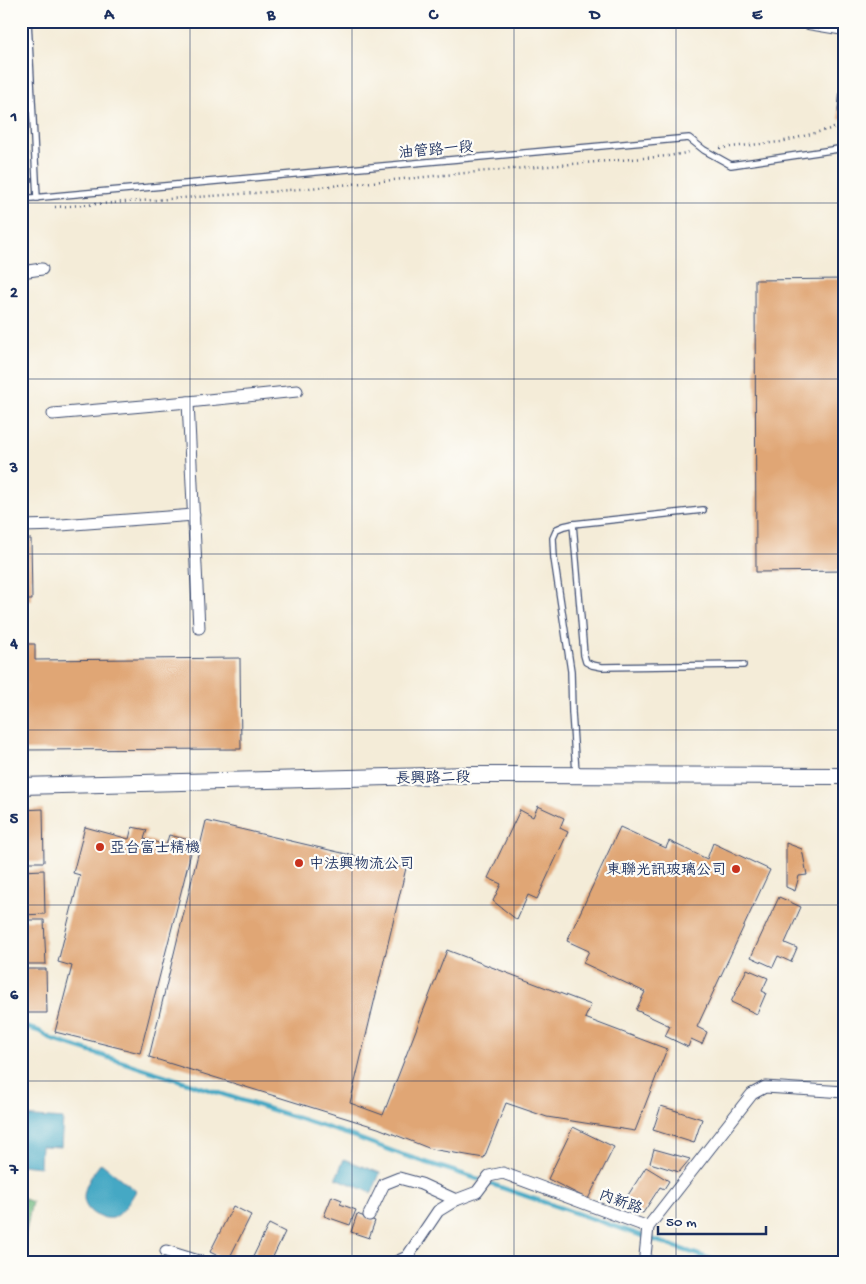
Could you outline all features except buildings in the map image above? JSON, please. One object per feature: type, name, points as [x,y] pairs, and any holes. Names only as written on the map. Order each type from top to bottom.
[{"type":"street","points":[[809,21],[845,27]]},
{"type":"street","points":[[21,272],[42,269]]},
{"type":"street","points":[[53,414],[297,391]]},
{"type":"street","points":[[188,402],[200,628]]},
{"type":"street","points":[[21,526],[61,525],[194,515]]},
{"type":"street","name":"長興路二段","points":[[21,786],[470,776],[845,776]]},
{"type":"street","name":"內新路","points":[[394,1263],[407,1257],[438,1211],[456,1200],[477,1192],[489,1176],[503,1173],[648,1227],[752,1094],[765,1087],[845,1092]]},
{"type":"street","points":[[370,1215],[384,1184],[399,1178],[421,1184],[456,1200]]},
{"type":"street","points":[[648,1227],[644,1256],[649,1263]]},
{"type":"street","points":[[166,1251],[205,1263]]},
{"type":"lane","points":[[28,21],[38,198]]},
{"type":"lane","name":"油管路一段","points":[[21,199],[689,138],[704,150],[731,165],[845,148]]},
{"type":"lane","points":[[576,776],[571,671],[554,558],[553,538],[557,529],[573,524],[703,510]]},
{"type":"lane","points":[[573,524],[582,642],[586,662],[602,667],[743,665]]},
{"type":"path","points":[[47,208],[268,192],[668,156],[704,150],[781,142],[845,125]]},
{"type":"path","points":[[21,211],[38,208]]},
{"type":"green space","points":[[21,1198],[32,1202],[21,1256]]},
{"type":"water","points":[[21,1116],[63,1119],[61,1147],[41,1146],[40,1167],[21,1165]]},
{"type":"water","points":[[344,1159],[380,1173],[372,1193],[336,1178]]},
{"type":"water","points":[[101,1163],[136,1191],[123,1210],[113,1218],[103,1218],[94,1214],[85,1202],[85,1188]]},
{"type":"waterway","points":[[21,1026],[39,1031],[51,1039],[347,1134],[403,1155],[478,1179]]},
{"type":"waterway","points":[[491,1184],[722,1263]]},
{"type":"place","name":"亞台富士精機","points":[[100,847]]},
{"type":"place","name":"中法興物流公司","points":[[299,863]]},
{"type":"place","name":"東聯光訊玻璃公司","points":[[736,869]]}]
